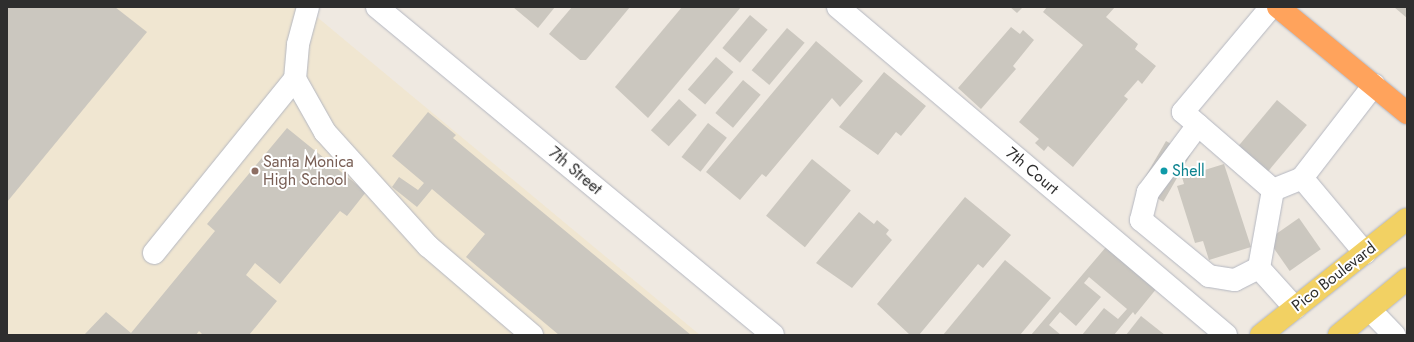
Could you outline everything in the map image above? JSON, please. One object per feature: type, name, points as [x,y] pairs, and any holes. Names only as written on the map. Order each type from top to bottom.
[{"type":"highway","points":[[1278,7],[1407,113]]},
{"type":"main road","name":"Pico Boulevard","points":[[1261,335],[1407,219]]},
{"type":"main road","points":[[1339,335],[1407,279]]},
{"type":"street","points":[[154,253],[295,79],[298,44],[308,7]]},
{"type":"street","name":"7th Street","points":[[377,7],[773,335]]},
{"type":"street","name":"7th Court","points":[[838,7],[1226,335]]},
{"type":"street","points":[[1271,7],[1183,112],[1273,190]]},
{"type":"street","points":[[295,79],[325,132],[428,246],[532,335]]},
{"type":"street","points":[[1273,190],[1302,178],[1374,85]]},
{"type":"street","points":[[1198,125],[1148,192],[1141,220],[1208,276],[1235,280],[1259,268]]},
{"type":"street","points":[[1302,178],[1365,253]]},
{"type":"street","points":[[1259,268],[1273,190]]},
{"type":"street","points":[[1259,268],[1295,308]]},
{"type":"street","points":[[1370,310],[1394,335]]},
{"type":"shaded area","name":"Santa Monica High School","points":[[7,7],[305,7],[700,335],[7,335]]},
{"type":"building","points":[[7,7],[115,7],[147,32],[7,202]]},
{"type":"building","points":[[513,7],[555,7],[538,28]]},
{"type":"building","points":[[572,7],[630,7],[586,60],[580,60],[549,34]]},
{"type":"building","points":[[682,7],[741,7],[648,118],[615,87]]},
{"type":"building","points":[[1010,7],[1023,7],[1017,13]]},
{"type":"building","points":[[1047,7],[1115,7],[1106,17],[1138,44],[1135,49],[1156,66],[1142,84],[1138,80],[1124,96],[1128,99],[1073,167],[1048,146],[1044,151],[1035,143],[1039,139],[1019,122],[1083,45],[1043,12]]},
{"type":"building","points":[[1394,7],[1407,7],[1407,18]]},
{"type":"building","points":[[750,15],[768,30],[740,63],[722,48]]},
{"type":"building","points":[[1011,27],[1020,34],[1023,30],[1034,40],[1013,66],[1016,69],[981,109],[958,88]]},
{"type":"building","points":[[787,28],[805,43],[769,85],[752,70]]},
{"type":"building","points":[[816,41],[863,81],[840,107],[832,98],[766,177],[762,174],[740,200],[706,172]]},
{"type":"building","points":[[716,57],[733,72],[705,105],[688,89]]},
{"type":"building","points":[[884,72],[926,106],[901,136],[896,132],[878,155],[839,127]]},
{"type":"building","points":[[743,80],[761,95],[733,128],[715,113]]},
{"type":"building","points":[[679,99],[697,115],[669,146],[651,130]]},
{"type":"building","points":[[1277,100],[1307,125],[1258,183],[1228,158]]},
{"type":"building","points":[[428,112],[456,135],[453,138],[691,335],[559,335],[466,257],[485,234],[432,189],[417,207],[392,187],[399,177],[418,190],[424,183],[392,156]]},
{"type":"building","points":[[708,123],[727,138],[700,172],[682,157]]},
{"type":"building","points":[[287,128],[366,192],[347,216],[340,211],[280,284],[255,263],[246,275],[277,301],[249,335],[203,335],[199,331],[196,335],[84,335],[106,312],[131,333],[215,231],[207,224]]},
{"type":"building","name":"Shell","points":[[1166,141],[1190,155],[1163,202],[1139,188]]},
{"type":"building","points":[[812,159],[851,190],[805,247],[766,216]]},
{"type":"building","points":[[1224,164],[1251,247],[1209,260],[1203,241],[1195,243],[1177,186],[1184,184],[1182,177]]},
{"type":"building","points":[[965,197],[1011,235],[983,268],[978,264],[919,335],[910,335],[877,304]]},
{"type":"building","points":[[859,212],[874,224],[877,220],[889,230],[886,234],[892,240],[852,288],[816,263]]},
{"type":"building","points":[[1299,218],[1321,249],[1290,271],[1268,240]]},
{"type":"building","points":[[1106,247],[1157,288],[1135,315],[1133,312],[1114,335],[1082,335],[1104,308],[1118,319],[1127,309],[1089,277],[1084,283],[1101,297],[1076,326],[1060,312],[1049,325],[1061,335],[1031,335]]},
{"type":"building","points":[[1005,260],[1051,298],[1020,335],[943,335]]},
{"type":"building","points":[[1141,316],[1165,335],[1126,335]]},
{"type":"place","name":"Santa Monica High School","points":[[255,171]]},
{"type":"place","name":"Shell","points":[[1164,171]]}]
